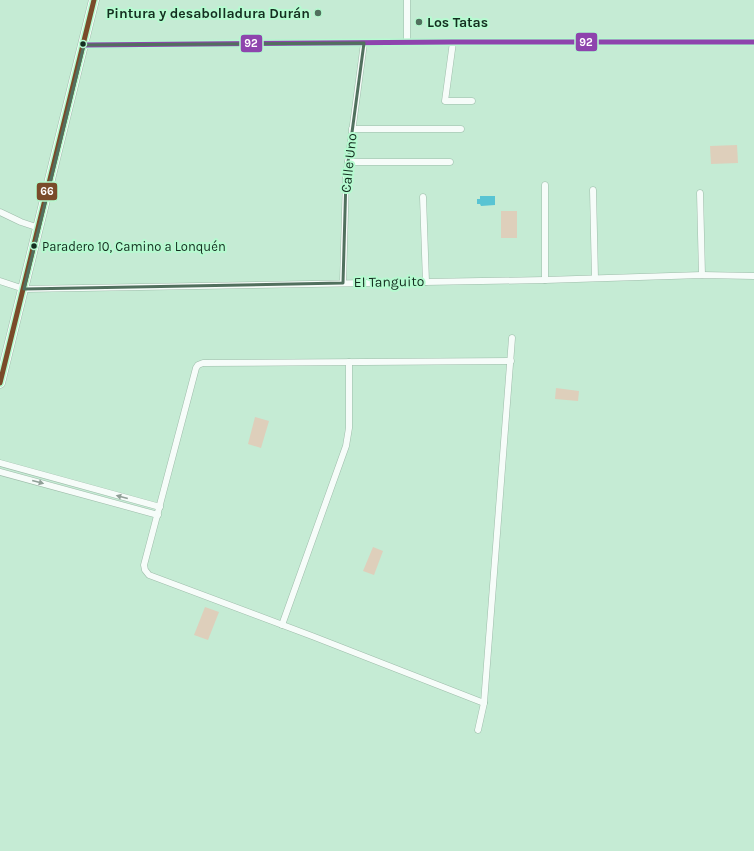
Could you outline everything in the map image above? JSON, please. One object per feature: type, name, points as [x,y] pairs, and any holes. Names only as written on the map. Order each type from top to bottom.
[{"type":"main road","points":[[0,383],[94,0]]},
{"type":"street","points":[[407,0],[407,42]]},
{"type":"street","points":[[84,45],[407,42],[754,42]]},
{"type":"street","points":[[453,42],[445,101],[472,101]]},
{"type":"street","name":"Calle Uno","points":[[343,283],[345,188],[364,43]]},
{"type":"street","points":[[352,129],[461,129]]},
{"type":"street","points":[[348,162],[450,162]]},
{"type":"street","points":[[545,184],[545,280]]},
{"type":"street","points":[[593,190],[595,278]]},
{"type":"street","points":[[700,193],[702,275]]},
{"type":"street","points":[[423,197],[426,282]]},
{"type":"street","points":[[0,212],[21,222],[39,228]]},
{"type":"street","name":"El Tanguito","points":[[24,289],[545,280],[702,275],[754,276]]},
{"type":"street","points":[[0,280],[24,289]]},
{"type":"street","points":[[478,730],[484,703],[512,338]]},
{"type":"street","points":[[484,703],[147,574],[144,563],[198,365],[203,363],[511,361]]},
{"type":"street","points":[[282,625],[346,446],[349,428],[349,362]]},
{"type":"street","points":[[0,463],[160,507]]},
{"type":"street","points":[[0,472],[158,515]]},
{"type":"highlighted area","points":[[364,43],[346,177],[343,283],[24,289],[84,45]]},
{"type":"shaded area","points":[[737,145],[738,163],[711,164],[710,146]]},
{"type":"shaded area","points":[[501,211],[517,211],[517,238],[501,238]]},
{"type":"shaded area","points":[[556,388],[579,391],[578,401],[555,399]]},
{"type":"shaded area","points":[[255,417],[269,421],[261,448],[248,444]]},
{"type":"shaded area","points":[[373,547],[383,551],[374,575],[363,571]]},
{"type":"shaded area","points":[[205,607],[219,612],[208,640],[194,635]]},
{"type":"water","points":[[480,196],[495,196],[495,205],[481,206],[480,204],[477,204],[477,199],[480,199]]},
{"type":"transit line","name":"66","points":[[0,383],[94,0]]},
{"type":"transit line","name":"92","points":[[84,45],[453,42],[754,42]]},
{"type":"place","name":"Pintura y desabolladura Durán","points":[[318,13]]},
{"type":"place","name":"Los Tatas","points":[[419,22]]},
{"type":"place","name":"Paradero 10, Camino a Lonquén","points":[[34,246]]}]
